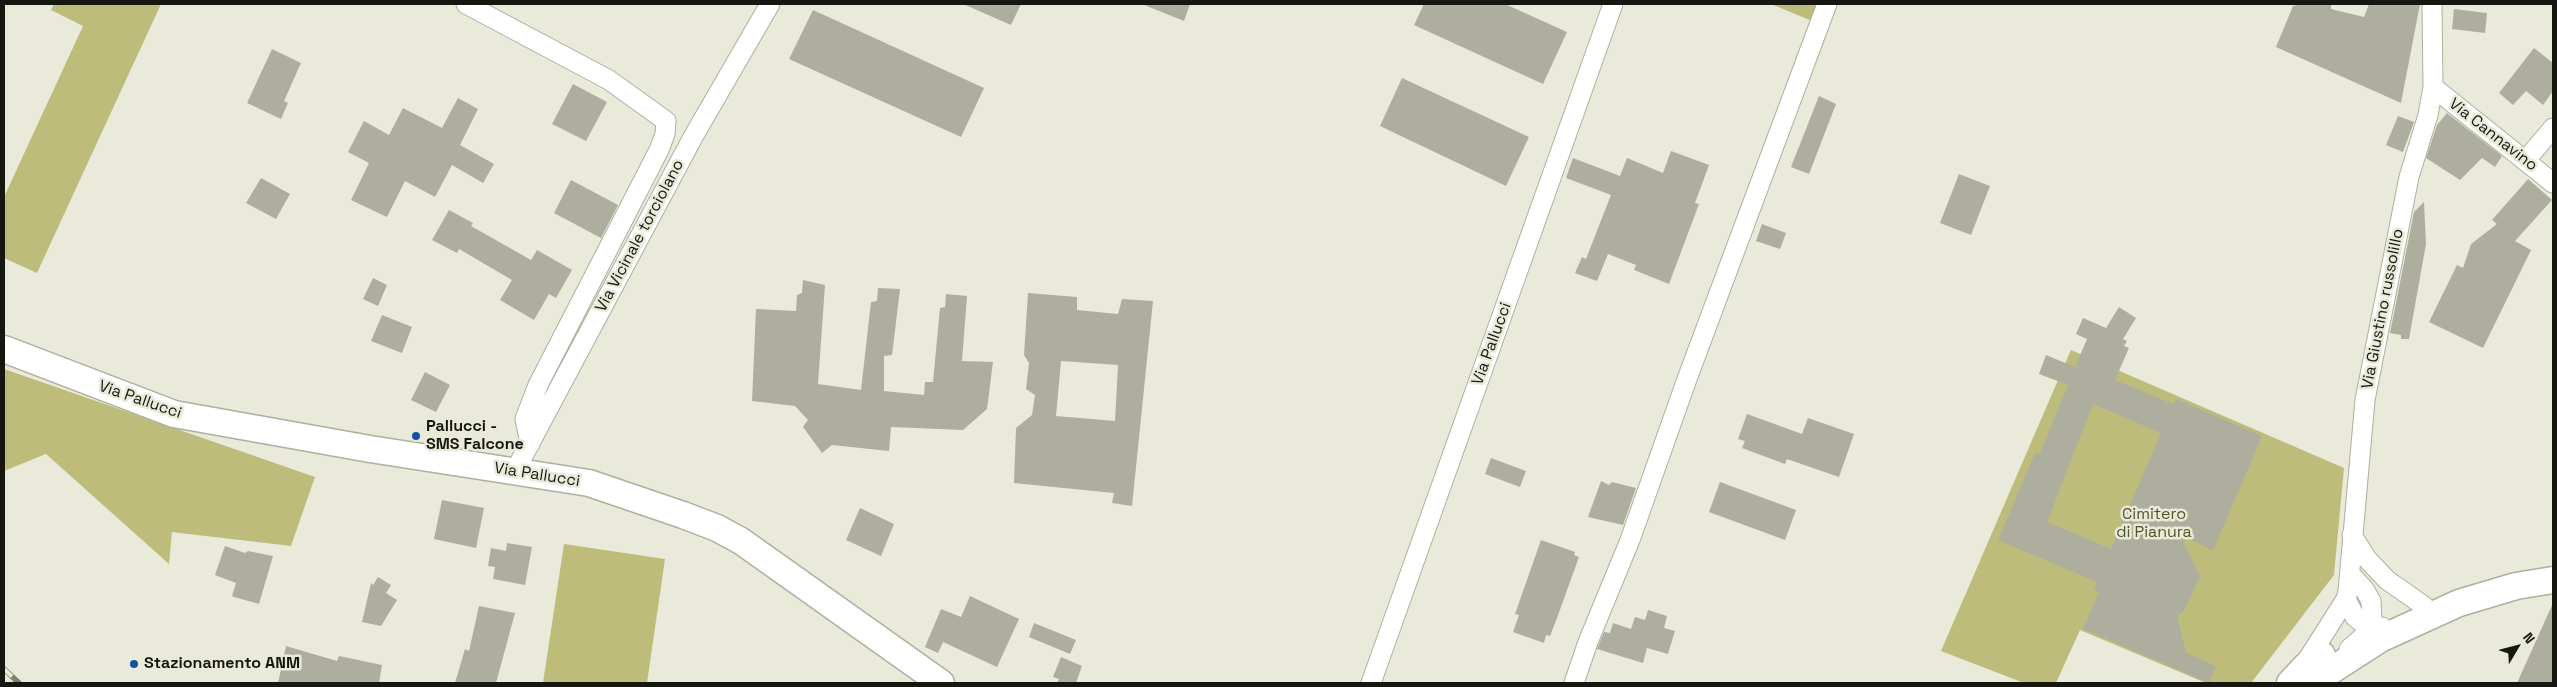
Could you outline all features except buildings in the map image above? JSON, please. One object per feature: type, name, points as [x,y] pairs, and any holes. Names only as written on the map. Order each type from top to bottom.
[{"type":"street","points":[[466,4],[487,8],[609,80],[666,121],[694,137]]},
{"type":"street","name":"Via Vicinale torciolano","points":[[515,471],[694,137],[770,4]]},
{"type":"street","name":"Via Pallucci","points":[[1370,683],[1613,4]]},
{"type":"street","points":[[1574,683],[1588,642],[1630,540],[1687,379],[1827,4]]},
{"type":"street","points":[[2432,4],[2433,87]]},
{"type":"street","name":"Via Cannavino","points":[[2433,87],[2553,183]]},
{"type":"street","name":"Via Giustino russolillo","points":[[2346,599],[2366,400],[2409,178],[2428,116],[2433,87]]},
{"type":"street","points":[[530,444],[526,419],[538,385],[658,150],[665,134],[666,121]]},
{"type":"street","points":[[2526,160],[2553,128]]},
{"type":"street","name":"Via Pallucci","points":[[4,349],[174,414],[589,483],[716,528],[741,541],[941,683]]},
{"type":"street","points":[[2352,535],[2367,559],[2386,580],[2428,611]]},
{"type":"street","points":[[2350,574],[2364,589],[2371,602],[2370,626]]},
{"type":"street","points":[[2304,680],[2336,646],[2391,616],[2428,611],[2516,586],[2553,580]]},
{"type":"street","points":[[2346,599],[2355,617],[2370,626]]},
{"type":"street","points":[[2304,680],[2346,599]]},
{"type":"street","points":[[2304,680],[2380,640],[2428,611]]},
{"type":"green space","points":[[54,4],[161,4],[37,273],[4,258],[4,197],[83,26],[51,10]]},
{"type":"green space","points":[[1771,4],[1818,4],[1812,21]]},
{"type":"green space","name":"Cimitero di Pianura","points":[[2071,350],[2344,468],[2334,575],[2251,683],[2206,683],[2080,630],[2056,683],[2024,683],[1941,651]]},
{"type":"green space","points":[[4,369],[315,477],[291,546],[172,532],[169,564],[46,454],[4,471]]},
{"type":"green space","points":[[564,544],[665,559],[647,683],[543,683]]},
{"type":"railway","points":[[4,669],[19,683]]},
{"type":"place","name":"Pallucci - SMS Falcone","points":[[416,436]]},
{"type":"place","name":"Stazionamento ANM","points":[[134,664]]}]
